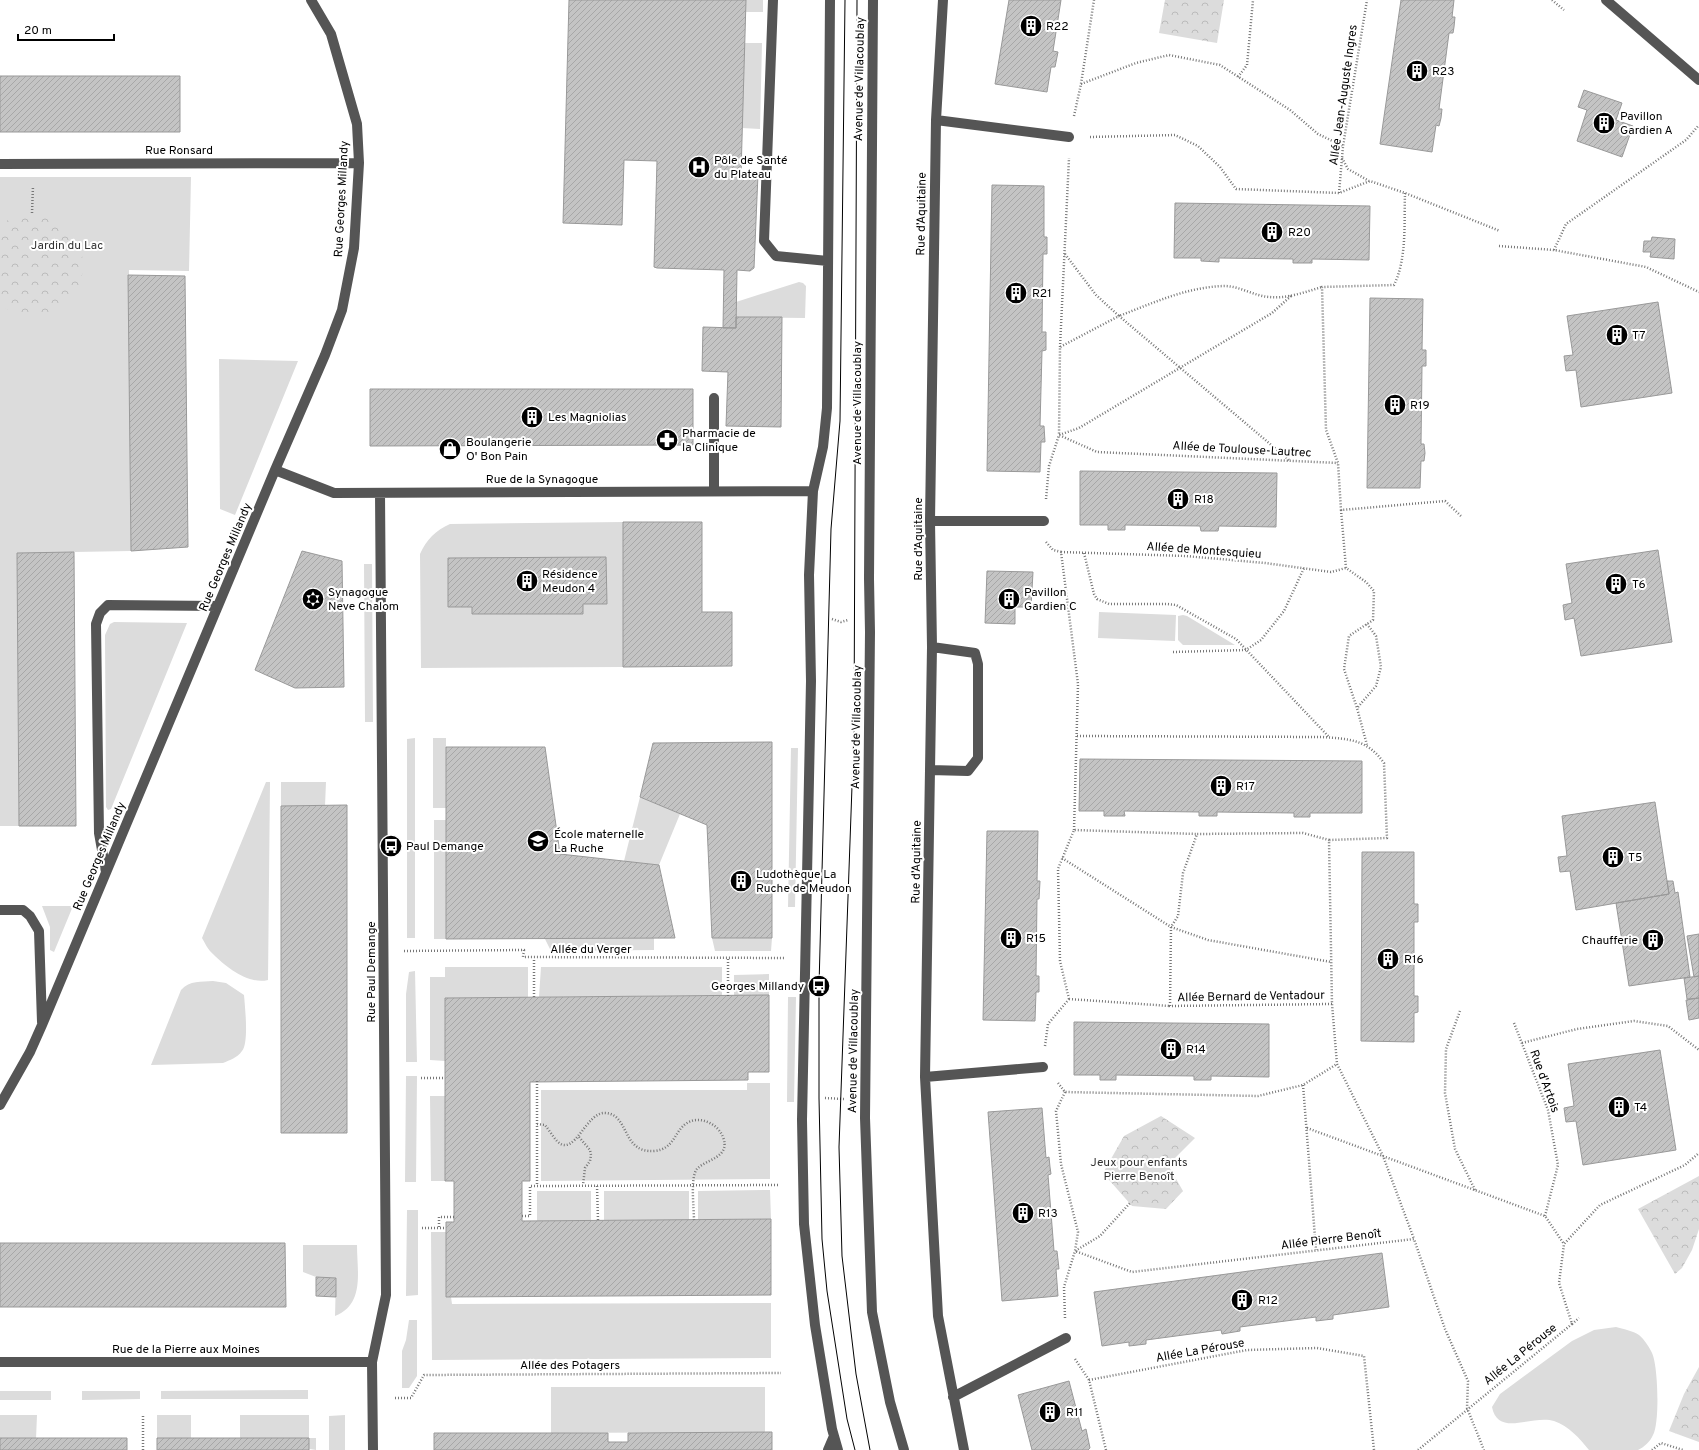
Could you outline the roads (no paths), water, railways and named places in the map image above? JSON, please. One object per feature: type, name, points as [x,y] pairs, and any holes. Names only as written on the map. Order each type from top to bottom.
[{"type":"street","name":"Rue Georges Millandy","points":[[0,1106],[30,1052],[42,1025],[275,470],[325,355],[342,310],[354,248],[359,163],[357,124],[331,34],[311,0]]},
{"type":"street","points":[[773,0],[764,241],[776,256],[828,261]]},
{"type":"street","points":[[830,0],[827,408],[823,447],[813,490],[809,575],[811,681],[802,1098],[804,1224],[815,1325],[834,1436],[838,1450]]},
{"type":"street","name":"Avenue de Villacoublay","points":[[873,0],[866,1099],[872,1312],[890,1402],[904,1450]]},
{"type":"street","name":"Rue d’Aquitaine","points":[[943,0],[936,120],[930,521],[932,648],[925,1077],[938,1316],[964,1450]]},
{"type":"street","points":[[1606,0],[1699,80]]},
{"type":"street","points":[[936,120],[1069,137]]},
{"type":"street","name":"Rue Ronsard","points":[[0,164],[359,163]]},
{"type":"street","points":[[714,398],[714,491]]},
{"type":"street","name":"Rue de la Synagogue","points":[[275,470],[334,493],[813,490]]},
{"type":"street","name":"Rue Paul Demange","points":[[373,1450],[372,1362],[386,1294],[380,493]]},
{"type":"street","points":[[930,521],[1044,521]]},
{"type":"street","points":[[106,873],[99,833],[96,624],[100,613],[108,605],[218,606]]},
{"type":"street","points":[[930,770],[968,770],[978,758],[978,664],[975,653],[932,648]]},
{"type":"street","points":[[0,910],[23,910],[30,916],[38,931],[42,1025]]},
{"type":"street","points":[[925,1077],[1043,1067]]},
{"type":"street","points":[[954,1397],[1066,1338]]},
{"type":"street","name":"Rue de la Pierre aux Moines","points":[[0,1362],[372,1362]]},
{"type":"street","points":[[828,1450],[834,1436]]},
{"type":"tram line","points":[[845,0],[840,421],[831,529],[819,986],[819,1098],[822,1239],[827,1291],[847,1419],[855,1450]]},
{"type":"tram line","points":[[857,0],[854,731],[839,1147],[842,1256],[856,1374],[870,1450]]},
{"type":"place","name":"R22","points":[[1031,26]]},
{"type":"place","name":"R23","points":[[1417,71]]},
{"type":"place","name":"Pavillon Gardien A","points":[[1604,123]]},
{"type":"place","name":"Pôle de Santé du Plateau","points":[[699,167]]},
{"type":"place","name":"R20","points":[[1272,232]]},
{"type":"place","name":"R21","points":[[1016,293]]},
{"type":"place","name":"T7","points":[[1617,335]]},
{"type":"place","name":"R19","points":[[1395,405]]},
{"type":"place","name":"Les Magniolias","points":[[532,417]]},
{"type":"place","name":"Pharmacie de la Clinique","points":[[667,440]]},
{"type":"place","name":"Boulangerie O' Bon Pain","points":[[450,449]]},
{"type":"place","name":"R18","points":[[1178,499]]},
{"type":"place","name":"Résidence Meudon 4","points":[[527,581]]},
{"type":"place","name":"T6","points":[[1616,584]]},
{"type":"place","name":"Synagogue Neve Chalom","points":[[313,599]]},
{"type":"place","name":"Pavillon Gardien C","points":[[1009,599]]},
{"type":"place","name":"R17","points":[[1221,786]]},
{"type":"place","name":"École maternelle La Ruche","points":[[538,841]]},
{"type":"place","name":"Paul Demange","points":[[391,846]]},
{"type":"place","name":"T5","points":[[1613,857]]},
{"type":"place","name":"Ludothèque La Ruche de Meudon","points":[[741,881]]},
{"type":"place","name":"R15","points":[[1011,938]]},
{"type":"place","name":"Chaufferie","points":[[1653,940]]},
{"type":"place","name":"R16","points":[[1388,959]]},
{"type":"place","name":"Georges Millandy","points":[[819,986]]},
{"type":"place","name":"R14","points":[[1171,1049]]},
{"type":"place","name":"T4","points":[[1619,1107]]},
{"type":"place","name":"R13","points":[[1023,1213]]},
{"type":"place","name":"R12","points":[[1242,1300]]},
{"type":"place","name":"R11","points":[[1050,1412]]},
{"type":"park label","name":"Jardin du Lac","points":[[67,245]]},
{"type":"park label","name":"Jeux pour enfants Pierre Benoît","points":[[1139,1169]]}]
